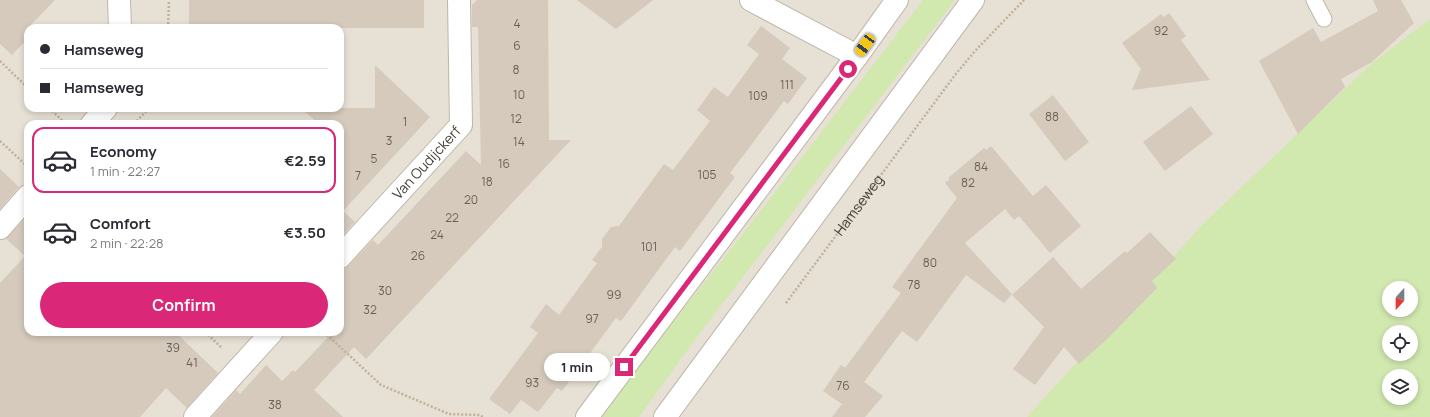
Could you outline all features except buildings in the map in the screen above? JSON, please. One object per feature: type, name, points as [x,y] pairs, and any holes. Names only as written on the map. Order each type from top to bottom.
[{"type":"street","points":[[119,0],[120,24]]},
{"type":"street","name":"Van Oudijckerf","points":[[344,253],[461,125],[459,0]]},
{"type":"street","points":[[751,0],[857,56]]},
{"type":"street","points":[[587,417],[857,56],[897,0]]},
{"type":"street","name":"Hamseweg","points":[[665,417],[973,0]]},
{"type":"street","points":[[96,120],[102,112]]},
{"type":"street","points":[[0,228],[24,201]]},
{"type":"street","points":[[195,417],[268,336]]},
{"type":"lane","points":[[1314,0],[1324,19]]},
{"type":"path","points":[[168,24],[169,0]]},
{"type":"path","name":"Hamseweg","points":[[785,304],[955,75],[975,51],[1024,0]]},
{"type":"path","points":[[0,61],[24,84]]},
{"type":"path","points":[[53,112],[62,120]]},
{"type":"path","points":[[138,120],[145,112]]},
{"type":"path","points":[[0,141],[24,163]]},
{"type":"path","points":[[328,336],[381,384],[449,414],[479,415],[483,417]]},
{"type":"shaded area","points":[[0,0],[1430,0],[1430,24],[1049,417],[0,417]]},
{"type":"green space","points":[[923,0],[955,0],[694,341],[639,417],[597,417],[739,239]]},
{"type":"green space","points":[[1430,19],[1430,417],[1027,417],[1204,223],[1371,64]]},
{"type":"route","points":[[624,367],[848,69]]}]
